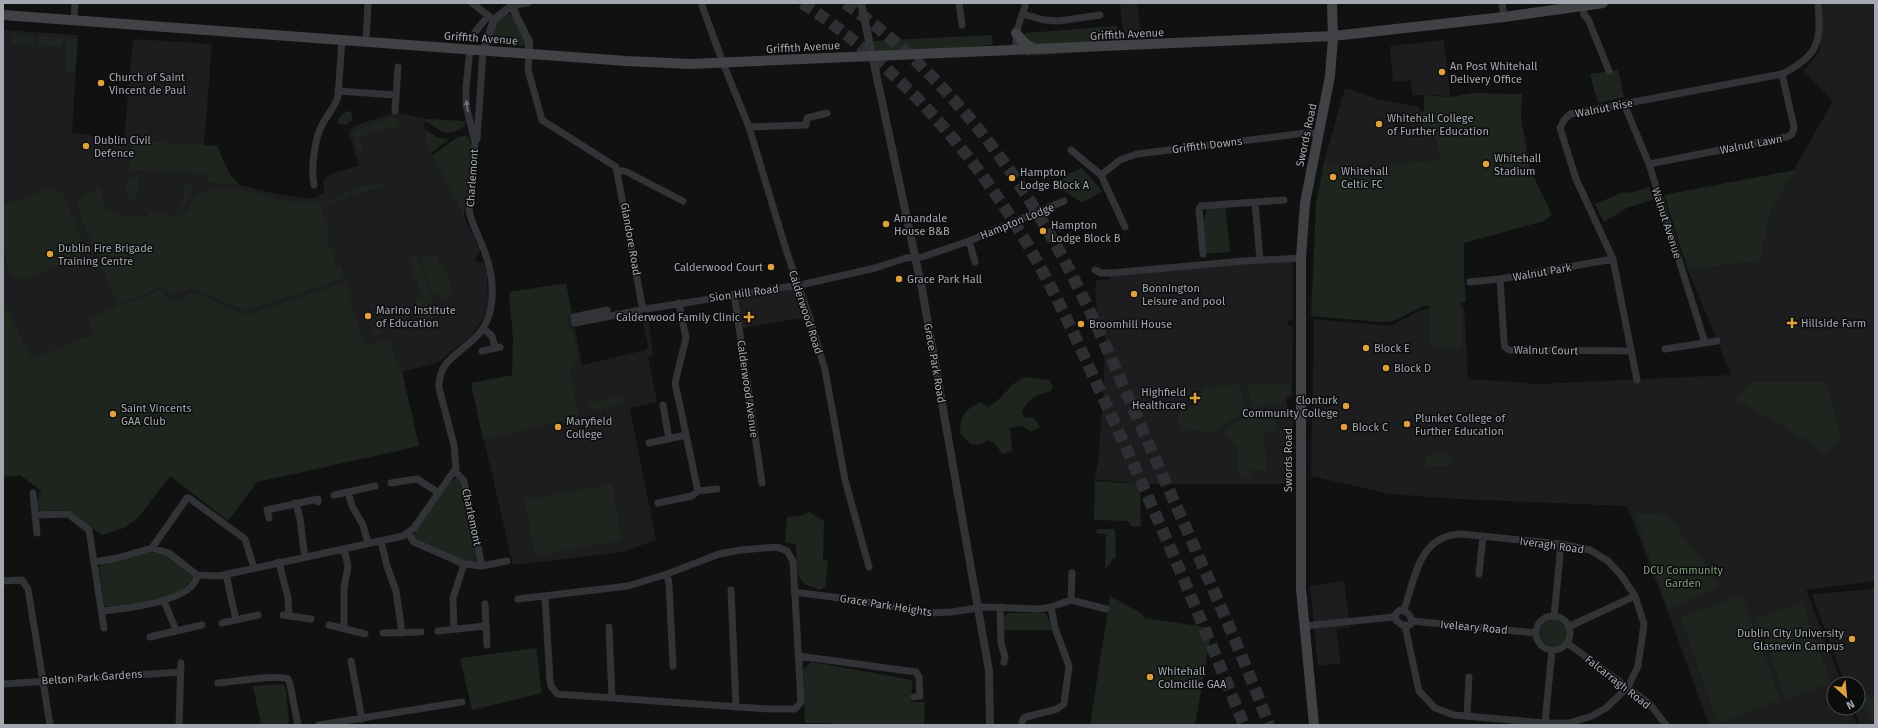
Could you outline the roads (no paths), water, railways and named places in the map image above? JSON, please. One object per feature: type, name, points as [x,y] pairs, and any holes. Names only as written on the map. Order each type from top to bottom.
[{"type":"main road","name":"Swords Road","points":[[1314,725],[1304,626],[1300,566],[1301,258],[1305,203],[1330,76],[1333,36],[1332,3]]},
{"type":"main road","name":"Griffith Avenue","points":[[3,15],[656,63],[723,63],[1333,36],[1504,17],[1603,3]]},
{"type":"main road","points":[[1016,33],[1026,44],[1035,49]]},
{"type":"street","points":[[74,20],[75,3]]},
{"type":"street","points":[[366,42],[368,3]]},
{"type":"street","points":[[472,3],[491,18]]},
{"type":"street","points":[[475,32],[491,18],[512,4],[528,3]]},
{"type":"street","name":"Calderwood Road","points":[[701,3],[723,63],[749,126],[824,370],[844,480],[869,567]]},
{"type":"street","name":"Grace Park Road","points":[[861,3],[930,335],[989,671],[990,725]]},
{"type":"street","points":[[959,3],[962,25]]},
{"type":"street","points":[[1016,50],[1016,33],[1026,3]]},
{"type":"street","points":[[1502,3],[1504,17]]},
{"type":"street","name":"Walnut Rise","points":[[1637,380],[1613,259],[1576,179],[1560,128],[1564,120],[1570,114],[1782,74],[1799,65],[1816,47],[1819,33],[1818,3]]},
{"type":"street","points":[[512,4],[516,16],[529,41],[528,70],[542,120],[614,164],[618,171],[625,170],[683,201]]},
{"type":"street","points":[[1578,6],[1588,19],[1609,71]]},
{"type":"street","points":[[1022,14],[1044,20],[1058,21],[1100,15]]},
{"type":"street","points":[[483,50],[491,18]]},
{"type":"street","points":[[314,185],[313,176],[315,149],[319,133],[322,124],[336,102],[342,40]]},
{"type":"street","name":"Charlemont","points":[[470,50],[466,88],[466,105],[475,142]]},
{"type":"street","name":"Charlemont","points":[[408,534],[414,528],[455,471],[456,458],[439,379],[446,363],[467,347],[484,329],[491,308],[492,286],[487,259],[471,222],[469,210],[475,142],[477,139],[483,50]]},
{"type":"street","points":[[395,111],[398,67]]},
{"type":"street","name":"Walnut Lawn","points":[[1649,164],[1787,137],[1792,134],[1794,127],[1782,74]]},
{"type":"street","points":[[338,91],[396,95]]},
{"type":"street","name":"Walnut Avenue","points":[[1624,104],[1649,164],[1705,343]]},
{"type":"street","points":[[749,126],[806,125],[807,118],[827,113]]},
{"type":"street","name":"Griffith Downs","points":[[1101,175],[1120,160],[1137,154],[1306,133],[1319,134]]},
{"type":"street","points":[[1071,150],[1101,175],[1125,227]]},
{"type":"street","name":"Glandore Road","points":[[618,171],[642,305],[644,308]]},
{"type":"street","points":[[1204,254],[1199,209],[1201,206],[1284,200]]},
{"type":"street","name":"Hampton Lodge","points":[[914,257],[922,257],[969,241],[1064,201]]},
{"type":"street","points":[[1255,202],[1260,260]]},
{"type":"street","points":[[969,241],[975,262]]},
{"type":"street","name":"Sion Hill Road","points":[[608,316],[641,310],[644,308],[646,309],[734,294],[798,286],[875,268],[906,258],[914,257]]},
{"type":"street","points":[[1095,270],[1101,274],[1260,260],[1301,258]]},
{"type":"street","name":"Walnut Park","points":[[1470,282],[1500,279],[1613,259]]},
{"type":"street","name":"Walnut Court","points":[[1500,279],[1504,341],[1505,347],[1509,350],[1631,350]]},
{"type":"street","name":"Calderwood Avenue","points":[[734,294],[762,483]]},
{"type":"street","points":[[679,303],[686,338],[675,382],[698,491]]},
{"type":"street","points":[[482,350],[497,348],[492,336],[484,329]]},
{"type":"street","points":[[1665,349],[1717,342]]},
{"type":"street","points":[[663,405],[669,439]]},
{"type":"street","points":[[649,443],[686,435]]},
{"type":"street","name":"Charlemont","points":[[455,471],[464,481],[482,566]]},
{"type":"street","points":[[391,483],[400,484],[417,479],[439,492]]},
{"type":"street","points":[[334,495],[375,486]]},
{"type":"street","points":[[658,504],[692,496],[698,491],[717,489]]},
{"type":"street","points":[[348,492],[352,506],[363,525],[368,543]]},
{"type":"street","points":[[33,493],[37,533]]},
{"type":"street","points":[[152,548],[187,498],[189,498],[245,539],[254,568]]},
{"type":"street","points":[[269,518],[267,510],[318,499],[318,502]]},
{"type":"street","points":[[296,503],[300,516],[301,540],[305,557]]},
{"type":"street","points":[[35,515],[68,514],[89,530],[104,628]]},
{"type":"street","points":[[95,562],[118,558],[152,548],[168,552],[197,576],[211,576],[344,549],[408,534],[414,542],[464,564],[482,566],[507,561]]},
{"type":"street","name":"Iveragh Road","points":[[1404,610],[1424,553],[1431,545],[1452,534],[1561,544],[1590,550],[1608,561],[1621,575],[1635,596],[1644,624],[1643,640],[1638,666],[1628,687],[1616,700],[1592,716],[1569,723],[1505,722],[1454,715],[1440,710],[1429,703],[1419,691],[1405,626]]},
{"type":"street","points":[[1479,574],[1483,536]]},
{"type":"street","points":[[381,541],[387,566],[396,591],[402,633]]},
{"type":"street","points":[[1554,617],[1561,544]]},
{"type":"street","points":[[518,599],[546,597],[628,586],[667,574],[719,554],[741,550],[777,547],[786,551],[793,561],[801,702],[799,706],[790,710],[557,694],[554,691],[550,681],[546,597]]},
{"type":"street","points":[[344,549],[348,566],[344,588],[344,629]]},
{"type":"street","points":[[279,562],[288,598],[286,615],[312,619]]},
{"type":"street","points":[[454,629],[453,598],[464,564]]},
{"type":"street","points":[[1071,600],[1072,573]]},
{"type":"street","points":[[226,574],[236,620]]},
{"type":"street","points":[[667,574],[669,584],[673,666]]},
{"type":"street","points":[[102,611],[146,606],[164,601],[188,588],[194,583],[197,576]]},
{"type":"street","points":[[3,581],[18,580],[25,582],[28,589],[50,725]]},
{"type":"street","points":[[731,590],[736,707]]},
{"type":"street","name":"Grace Park Heights","points":[[794,592],[855,600],[930,613],[952,612],[977,607],[1051,608]]},
{"type":"street","points":[[1568,627],[1635,596]]},
{"type":"street","points":[[1021,725],[1026,717],[1057,709],[1064,704],[1068,666],[1055,628],[1051,608],[1071,600],[1106,609]]},
{"type":"street","points":[[164,601],[176,630]]},
{"type":"street","points":[[485,604],[487,645]]},
{"type":"street","points":[[1000,607],[1000,625],[1004,662]]},
{"type":"street","points":[[1404,610],[1408,612],[1412,621],[1410,625],[1405,626],[1398,623],[1394,617],[1397,612],[1404,610]]},
{"type":"street","points":[[222,623],[258,615]]},
{"type":"street","points":[[1304,626],[1394,617]]},
{"type":"street","points":[[1549,617],[1554,617],[1563,620],[1568,627],[1569,638],[1563,647],[1552,650],[1547,649],[1539,643],[1536,633],[1540,623],[1549,617]]},
{"type":"street","name":"Iveleary Road","points":[[1412,621],[1536,633]]},
{"type":"street","points":[[150,637],[202,625]]},
{"type":"street","points":[[329,625],[365,634]]},
{"type":"street","points":[[438,631],[485,626]]},
{"type":"street","points":[[609,627],[612,698]]},
{"type":"street","points":[[383,633],[421,632]]},
{"type":"street","name":"Falcarragh Road","points":[[1566,643],[1650,704],[1666,725]]},
{"type":"street","points":[[1545,723],[1552,650]]},
{"type":"street","points":[[798,656],[916,672],[919,677],[920,696],[914,697]]},
{"type":"street","points":[[351,661],[362,719]]},
{"type":"street","points":[[179,725],[181,662]]},
{"type":"street","name":"Belton Park Gardens","points":[[3,684],[42,680],[181,672]]},
{"type":"street","points":[[218,683],[283,677],[288,679],[298,725]]},
{"type":"street","points":[[1467,716],[1469,677]]},
{"type":"street","points":[[319,725],[462,702]]},
{"type":"tunnel","points":[[802,3],[868,52],[927,109],[979,172],[1003,205],[1025,240],[1049,283],[1070,326],[1128,453],[1179,569],[1244,725]]},
{"type":"tunnel","points":[[845,3],[876,26],[905,51],[933,77],[959,106],[984,135],[1007,166],[1048,231],[1078,286],[1104,343],[1228,624],[1269,725]]},
{"type":"place","name":"An Post Whitehall Delivery Office","points":[[1442,72]]},
{"type":"place","name":"Church of Saint Vincent de Paul","points":[[101,83]]},
{"type":"place","name":"Whitehall College of Further Education","points":[[1379,124]]},
{"type":"place","name":"Dublin Civil Defence","points":[[86,146]]},
{"type":"place","name":"Whitehall Stadium","points":[[1486,164]]},
{"type":"place","name":"Whitehall Celtic FC","points":[[1333,177]]},
{"type":"place","name":"Hampton Lodge Block A","points":[[1012,178]]},
{"type":"place","name":"Annandale House B&B","points":[[886,224]]},
{"type":"place","name":"Hampton Lodge Block B","points":[[1043,231]]},
{"type":"place","name":"Dublin Fire Brigade Training Centre","points":[[50,254]]},
{"type":"place","name":"Calderwood Court","points":[[771,267]]},
{"type":"place","name":"Grace Park Hall","points":[[899,279]]},
{"type":"place","name":"Bonnington Leisure and pool","points":[[1134,294]]},
{"type":"place","name":"Marino Institute of Education","points":[[368,316]]},
{"type":"place","name":"Calderwood Family Clinic","points":[[749,317]]},
{"type":"place","name":"Hillside Farm","points":[[1792,323]]},
{"type":"place","name":"Broomhill House","points":[[1081,324]]},
{"type":"place","name":"Block E","points":[[1366,348]]},
{"type":"place","name":"Block D","points":[[1386,368]]},
{"type":"place","name":"Highfield Healthcare","points":[[1195,398]]},
{"type":"place","name":"Clonturk Community College","points":[[1346,406]]},
{"type":"place","name":"Saint Vincents GAA Club","points":[[113,414]]},
{"type":"place","name":"Plunket College of Further Education","points":[[1407,424]]},
{"type":"place","name":"Maryfield College","points":[[558,427]]},
{"type":"place","name":"Block C","points":[[1344,427]]},
{"type":"place","name":"Dublin City University Glasnevin Campus","points":[[1852,639]]},
{"type":"place","name":"Whitehall Colmcille GAA","points":[[1150,677]]},
{"type":"park label","name":"DCU Community Garden","points":[[1683,576]]}]
